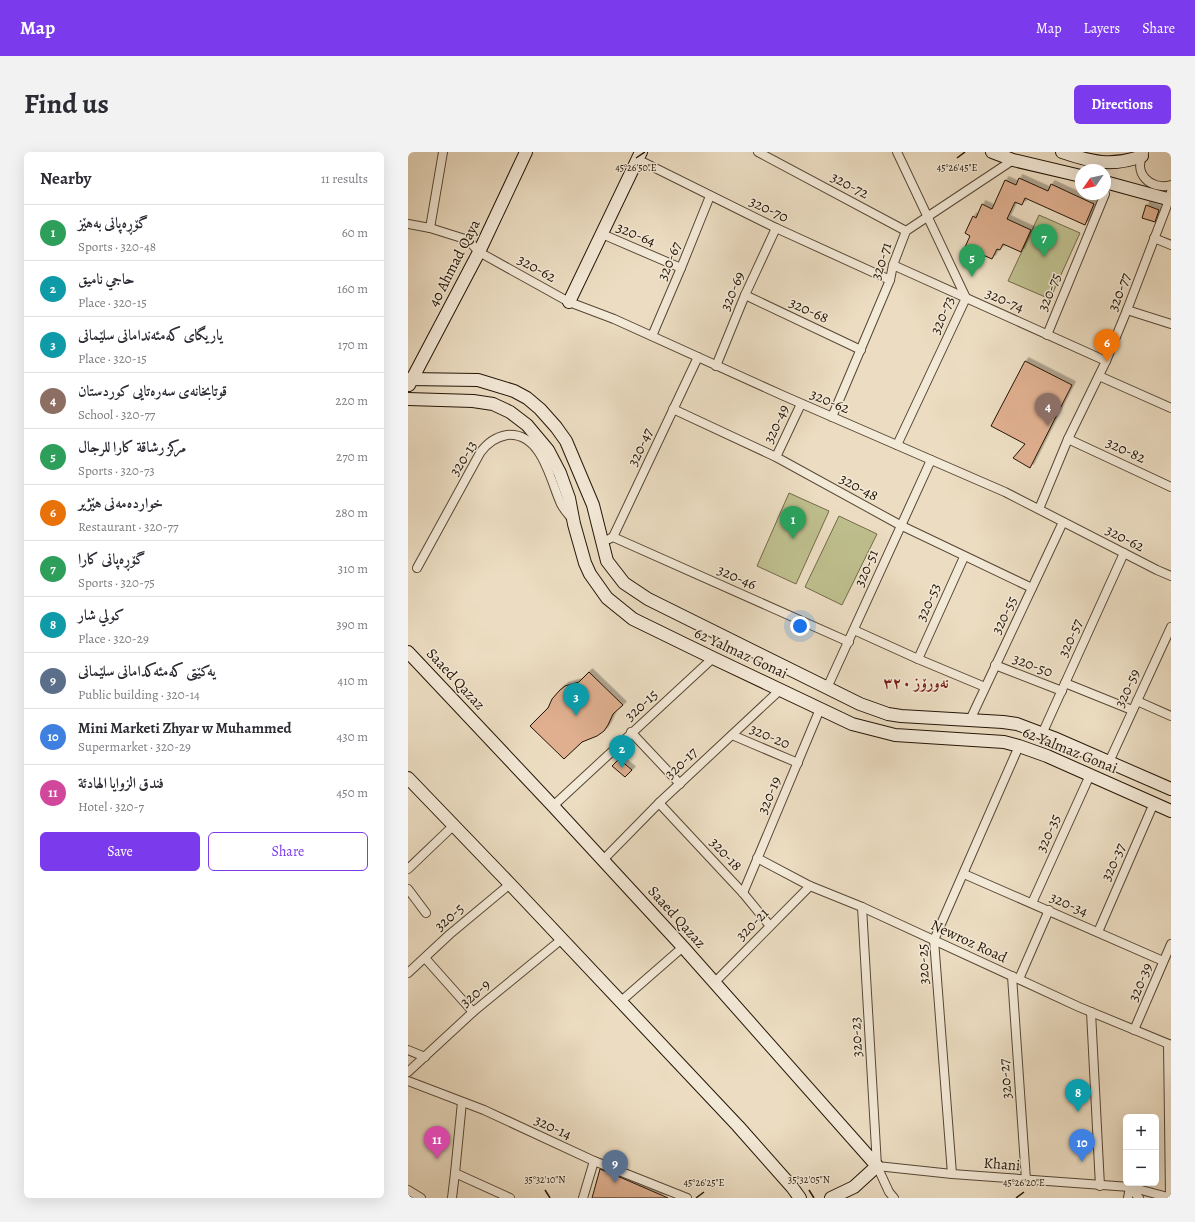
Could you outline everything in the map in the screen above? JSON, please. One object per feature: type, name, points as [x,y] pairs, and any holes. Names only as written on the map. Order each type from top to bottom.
[{"type":"street","points":[[430,228],[443,152]]},
{"type":"street","name":"40 Ahmad Qaya","points":[[409,382],[479,252],[526,152]]},
{"type":"street","name":"320-72","points":[[758,152],[906,231]]},
{"type":"street","name":"320-73","points":[[897,152],[966,298],[897,445]]},
{"type":"street","points":[[992,152],[1013,160],[1075,175]]},
{"type":"street","points":[[1062,152],[1085,160],[1104,163],[1123,162],[1143,154]]},
{"type":"street","points":[[1143,154],[1140,164],[1144,178],[1157,186],[1165,187],[1171,185]]},
{"type":"street","points":[[569,302],[639,156]]},
{"type":"street","name":"320-70","points":[[639,156],[710,196],[890,280]]},
{"type":"street","name":"320-71","points":[[832,417],[890,280],[893,265],[906,231],[1013,160]]},
{"type":"street","points":[[1138,191],[1157,186]]},
{"type":"street","points":[[1111,188],[1138,191],[1170,198]]},
{"type":"street","name":"320-67","points":[[652,336],[710,196]]},
{"type":"street","name":"320-77","points":[[1039,509],[1068,439],[1106,361],[1170,198]]},
{"type":"street","name":"320-75","points":[[1047,335],[1101,200]]},
{"type":"street","name":"320-62","points":[[408,224],[430,228],[469,241],[479,252],[569,302],[614,319],[801,404],[1005,492],[1171,576]]},
{"type":"street","name":"320-69","points":[[716,366],[745,295],[776,228]]},
{"type":"street","name":"320-64","points":[[602,234],[681,268]]},
{"type":"street","points":[[1154,238],[1171,245]]},
{"type":"street","name":"320-74","points":[[893,265],[1106,361]]},
{"type":"street","name":"320-68","points":[[745,295],[861,350]]},
{"type":"street","points":[[1127,310],[1171,324]]},
{"type":"street","name":"320-47","points":[[613,537],[698,357]]},
{"type":"street","points":[[1099,376],[1171,408]]},
{"type":"street","name":"62 Yalmaz Gonai","points":[[409,382],[478,380],[514,391],[527,398],[540,409],[566,441],[593,505],[607,561],[624,583],[648,599],[860,704],[888,714],[1017,724],[1171,789]]},
{"type":"street","name":"62 Yalmaz Gonai","points":[[408,399],[473,401],[493,404],[510,412],[526,425],[548,450],[555,462],[565,486],[574,524],[590,574],[607,598],[633,619],[852,724],[895,735],[1004,742],[1019,746],[1090,775],[1171,811]]},
{"type":"street","name":"320-49","points":[[776,457],[801,404]]},
{"type":"street","name":"320-48","points":[[674,409],[776,457],[900,525],[1032,588]]},
{"type":"street","name":"320-13","points":[[417,568],[480,453],[490,442],[504,436],[512,435],[523,437],[533,443],[552,478],[561,505],[572,518],[574,524]]},
{"type":"street","name":"320-82","points":[[1068,439],[1171,487]]},
{"type":"street","name":"320-51","points":[[827,688],[849,642],[900,525],[931,460]]},
{"type":"street","name":"320-55","points":[[970,720],[1063,522]]},
{"type":"street","points":[[602,543],[613,537]]},
{"type":"street","name":"320-46","points":[[613,537],[849,642]]},
{"type":"street","name":"320-57","points":[[1042,734],[1124,553]]},
{"type":"street","name":"320-53","points":[[918,659],[964,556]]},
{"type":"street","name":"320-59","points":[[1109,762],[1171,627]]},
{"type":"street","points":[[854,630],[985,687]]},
{"type":"street","name":"Saaed Qazaz","points":[[408,652],[683,947],[877,1166]]},
{"type":"street","name":"320-15","points":[[553,806],[631,732],[713,658]]},
{"type":"street","name":"320-50","points":[[995,665],[1132,710]]},
{"type":"street","name":"320-17","points":[[603,860],[659,804],[781,690]]},
{"type":"street","points":[[1137,701],[1171,716]]},
{"type":"street","name":"320-19","points":[[743,893],[820,708]]},
{"type":"street","points":[[938,718],[938,738]]},
{"type":"street","points":[[631,732],[680,784]]},
{"type":"street","name":"320-20","points":[[732,735],[798,763]]},
{"type":"street","name":"320-25","points":[[952,1174],[934,940],[1019,746]]},
{"type":"street","name":"320-35","points":[[1032,903],[1090,775]]},
{"type":"street","points":[[408,778],[738,1126],[800,1198]]},
{"type":"street","name":"320-37","points":[[1098,932],[1154,803]]},
{"type":"street","name":"320-18","points":[[659,804],[743,893],[770,926]]},
{"type":"street","points":[[408,869],[454,825]]},
{"type":"street","name":"Newroz Road","points":[[757,858],[810,886],[862,907],[1090,1012],[1169,1045]]},
{"type":"street","name":"320-34","points":[[964,874],[1163,961]]},
{"type":"street","name":"320-5","points":[[408,973],[450,934],[510,884]]},
{"type":"street","name":"320-21","points":[[714,983],[810,886]]},
{"type":"street","points":[[408,889],[426,913]]},
{"type":"street","name":"320-23","points":[[862,907],[877,1166]]},
{"type":"street","points":[[1016,978],[1049,910]]},
{"type":"street","name":"320-9","points":[[408,1072],[473,1012],[562,939]]},
{"type":"street","name":"320-39","points":[[1134,1030],[1171,944]]},
{"type":"street","points":[[620,1002],[683,947]]},
{"type":"street","points":[[425,958],[473,1012]]},
{"type":"street","name":"320-27","points":[[1016,978],[1026,1180]]},
{"type":"street","points":[[1090,1012],[1100,1186]]},
{"type":"street","points":[[1169,1045],[1170,1198]]},
{"type":"street","points":[[408,1050],[425,1057]]},
{"type":"street","name":"320-14","points":[[408,1081],[484,1110],[594,1161],[687,1198]]},
{"type":"street","points":[[452,1198],[456,1173],[462,1102]]},
{"type":"street","points":[[583,1198],[594,1161]]},
{"type":"street","points":[[831,1198],[854,1187],[877,1166],[889,1192],[894,1198]]},
{"type":"street","name":"Khani","points":[[877,1166],[952,1174],[1130,1187],[1170,1198]]},
{"type":"street","points":[[456,1173],[510,1198]]},
{"type":"street","points":[[1128,1198],[1130,1187]]},
{"type":"street","points":[[1130,1187],[1139,1198]]},
{"type":"street","points":[[408,1190],[421,1198]]},
{"type":"green space","points":[[1039,215],[1080,233],[1050,299],[1008,281]]},
{"type":"green space","points":[[789,493],[829,511],[796,584],[757,566]]},
{"type":"green space","points":[[839,516],[877,534],[842,605],[805,587]]},
{"type":"building","points":[[1019,178],[1048,191],[1051,184],[1075,195],[1075,200],[1085,200],[1094,204],[1085,225],[1025,198],[1022,205],[1015,202],[1007,219],[1031,230],[1021,252],[1003,244],[1000,250],[997,249],[992,259],[965,247],[970,236],[965,233],[973,216],[976,218],[982,204],[992,209],[1005,180],[1016,185]]},
{"type":"building","points":[[1146,205],[1159,210],[1155,222],[1142,218]]},
{"type":"building","points":[[1025,361],[1072,385],[1030,468],[1013,458],[1025,444],[991,426]]},
{"type":"building","points":[[589,672],[623,705],[613,714],[604,731],[597,736],[582,742],[564,759],[530,726],[548,708],[552,699],[560,690],[565,686],[579,682]]},
{"type":"building","points":[[619,759],[632,770],[625,777],[612,766]]},
{"type":"building","points":[[600,1169],[622,1178],[668,1198],[592,1198]]},
{"type":"place","name":"گۆڕەپانی کارا","points":[[1044,257]]},
{"type":"place","name":"مركز رشاقة كارا للرجال","points":[[972,277]]},
{"type":"place","name":"خواردەمەنی هێژیر","points":[[1107,362]]},
{"type":"place","name":"قوتابخانەی سەرەتایی کوردستان","points":[[1048,426]]},
{"type":"place","name":"گۆڕەپانی بەهێز","points":[[793,539]]},
{"type":"place","name":"یاریگای کەمئەندامانی سلێمانی","points":[[576,716]]},
{"type":"place","name":"حاجي ناميق","points":[[622,768]]},
{"type":"place","name":"كولي شار","points":[[1078,1112]]},
{"type":"place","name":"فندق الزوايا الهادئة","points":[[437,1159]]},
{"type":"place","name":"Mini Marketi Zhyar w Muhammed","points":[[1082,1162]]},
{"type":"place","name":"یەکێتی کەمئەکدامانی سلێمانی","points":[[615,1183]]},
{"type":"district","name":"نەورۆز ٣٢٠","points":[[916,682]]}]
